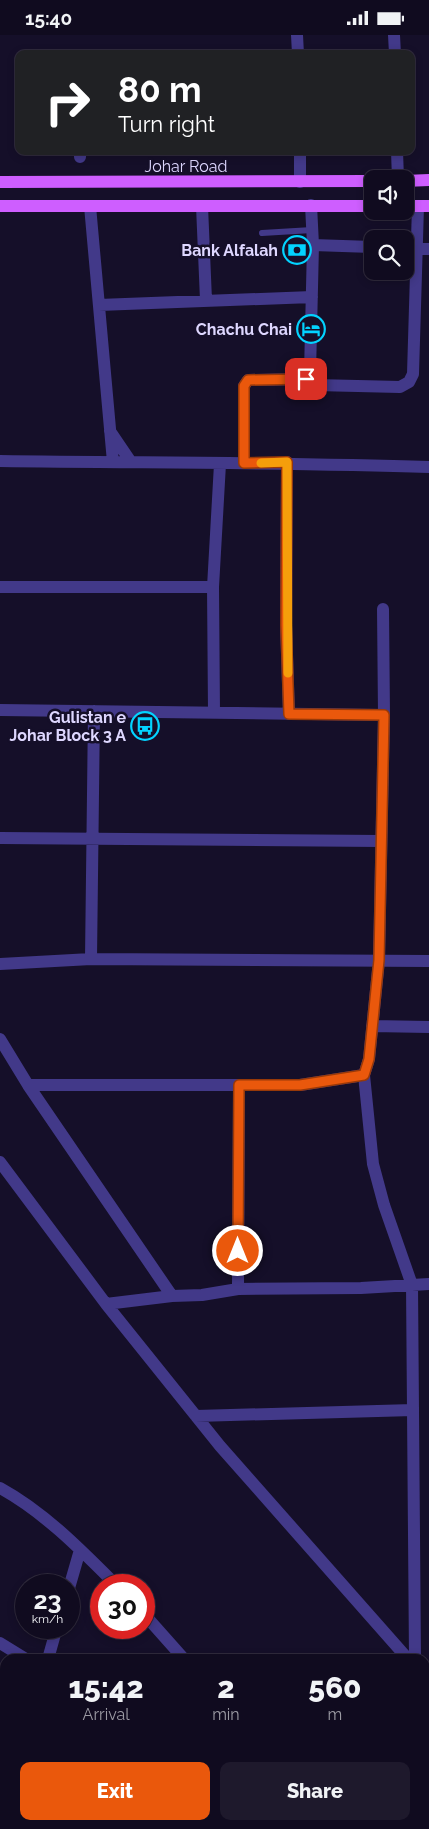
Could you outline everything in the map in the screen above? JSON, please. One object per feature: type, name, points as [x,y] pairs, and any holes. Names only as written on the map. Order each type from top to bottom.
[{"type":"main road","name":"Johar Road","points":[[0,182],[364,181]]},
{"type":"main road","points":[[414,181],[429,181]]},
{"type":"main road","points":[[0,206],[364,206]]},
{"type":"street","points":[[297,35],[298,50]]},
{"type":"street","points":[[394,35],[394,50]]},
{"type":"street","points":[[300,155],[300,182]]},
{"type":"street","points":[[397,155],[398,170]]},
{"type":"street","points":[[202,205],[206,300]]},
{"type":"street","points":[[306,379],[310,373],[313,245],[311,205]]},
{"type":"street","points":[[90,206],[113,462]]},
{"type":"street","points":[[244,463],[244,386],[248,380],[306,379],[315,385],[400,387],[409,383],[414,374],[424,249],[424,206]]},
{"type":"street","points":[[313,245],[364,247]]},
{"type":"street","points":[[99,305],[312,297]]},
{"type":"street","points":[[110,431],[130,457],[131,463]]},
{"type":"street","points":[[0,461],[220,464],[287,462],[429,467]]},
{"type":"street","points":[[287,462],[286,625],[289,714]]},
{"type":"street","points":[[214,713],[213,587],[220,464]]},
{"type":"street","points":[[0,587],[213,587]]},
{"type":"street","points":[[383,609],[384,715],[379,960],[369,1059],[364,1075],[373,1164],[384,1205],[412,1285],[415,1654]]},
{"type":"street","points":[[0,710],[384,715]]},
{"type":"street","points":[[91,959],[94,711]]},
{"type":"street","points":[[0,838],[381,841]]},
{"type":"street","points":[[0,964],[91,959],[429,961]]},
{"type":"street","points":[[372,1026],[429,1027]]},
{"type":"street","points":[[0,1039],[28,1085],[172,1296]]},
{"type":"street","points":[[28,1085],[300,1085],[364,1075]]},
{"type":"street","points":[[238,1289],[239,1085]]},
{"type":"street","points":[[0,1162],[106,1304],[196,1416],[404,1654]]},
{"type":"street","points":[[106,1304],[172,1296],[202,1295],[238,1289],[429,1284]]},
{"type":"street","points":[[196,1416],[413,1409]]},
{"type":"street","points":[[0,1488],[20,1499],[80,1550],[105,1574]]},
{"type":"street","points":[[73,1574],[80,1550]]},
{"type":"street","points":[[155,1626],[180,1654]]},
{"type":"street","points":[[49,1654],[54,1639]]},
{"type":"street","points":[[0,1643],[18,1654]]},
{"type":"lane","points":[[262,233],[312,230]]},
{"type":"slow traffic","points":[[261,463],[287,462],[286,625],[288,673]]},
{"type":"place","name":"Bank Alfalah","points":[[297,250]]},
{"type":"place","name":"Chachu Chai","points":[[311,329]]},
{"type":"place","name":"Gulistan e Johar Block 3 A","points":[[145,726]]},
{"type":"route","points":[[238,1251],[239,1085],[300,1085],[355,1078],[364,1075],[369,1059],[379,960],[384,715],[289,714],[286,625],[287,462],[244,463],[244,386],[248,380],[306,379]]}]
